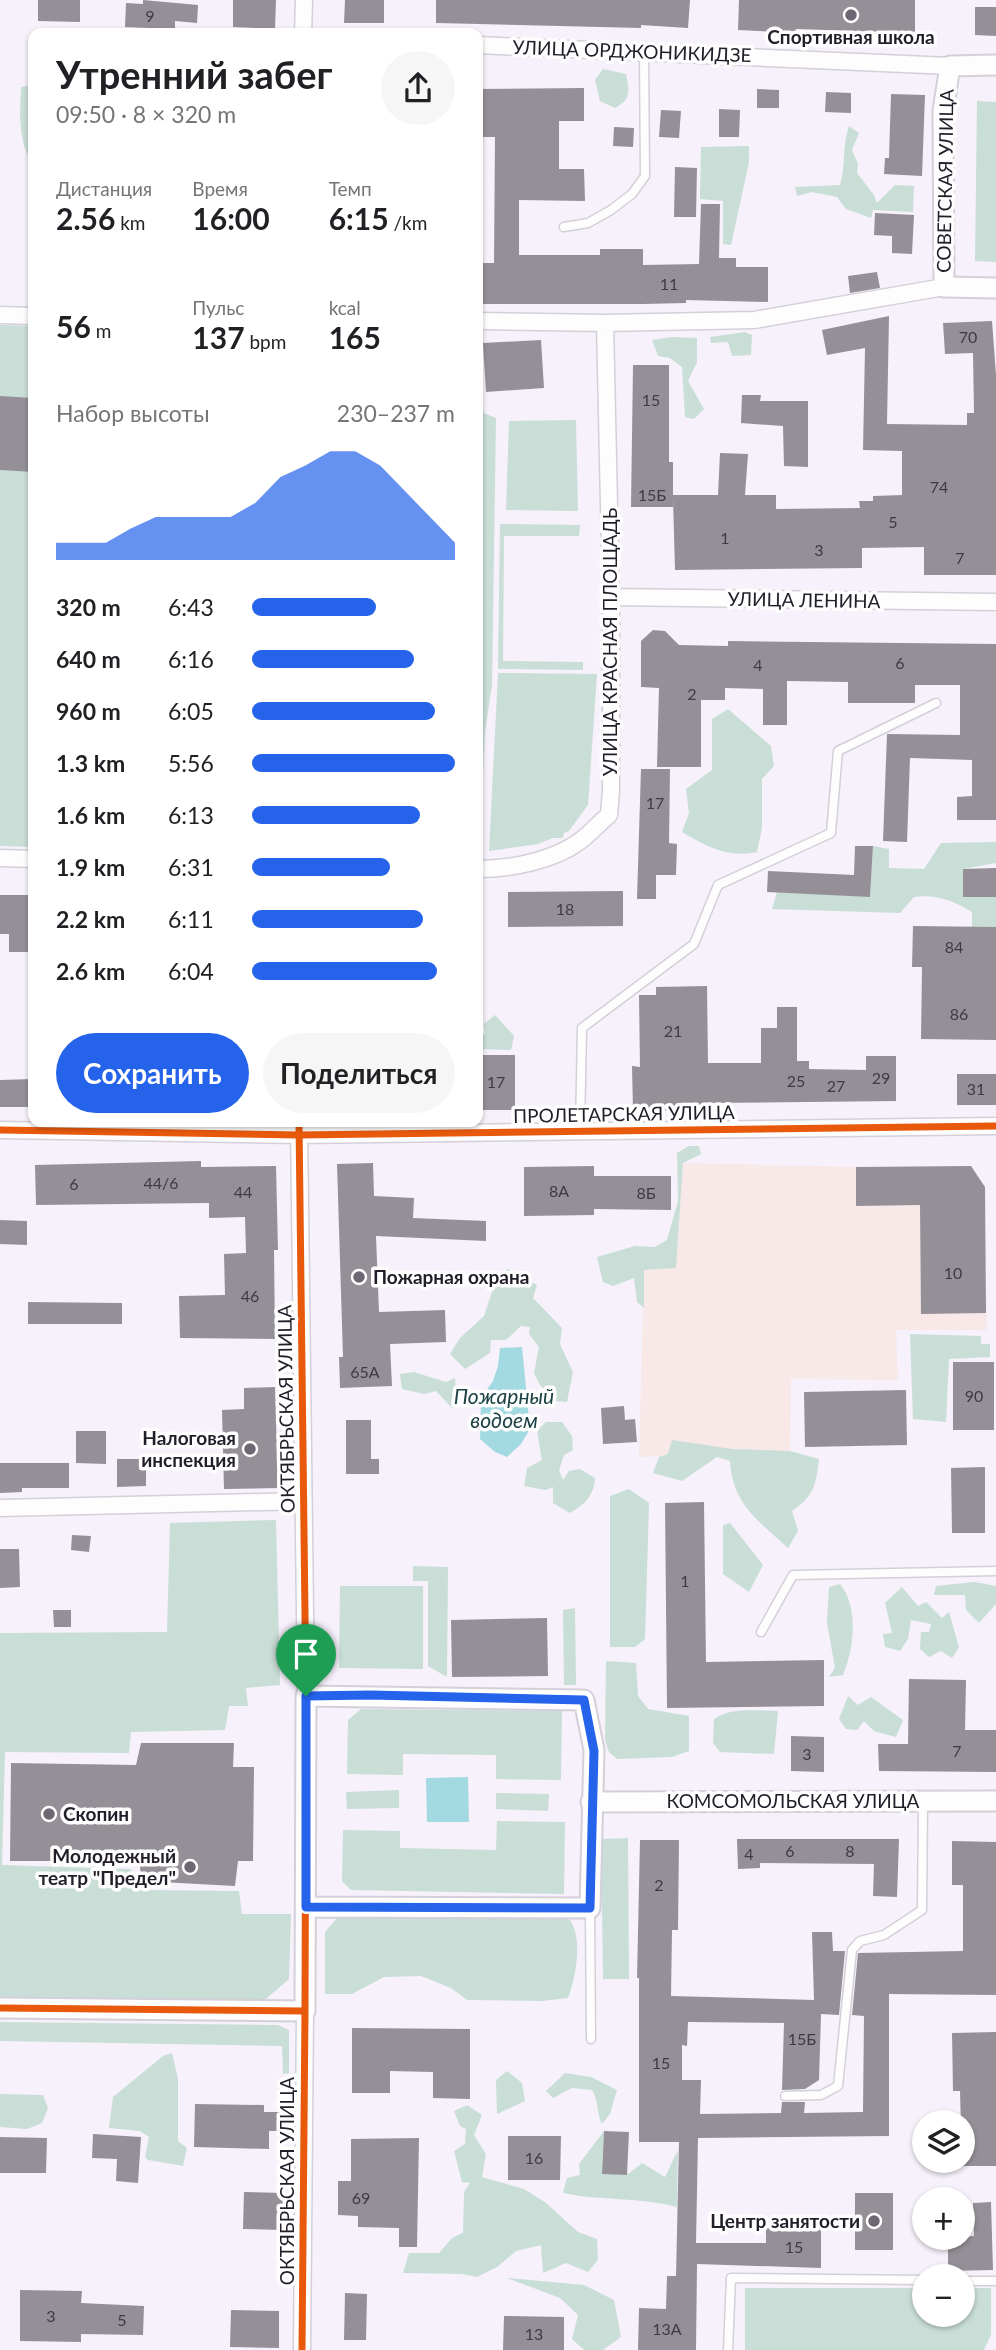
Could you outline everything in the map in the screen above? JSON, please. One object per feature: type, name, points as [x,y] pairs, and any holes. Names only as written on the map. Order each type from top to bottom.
[{"type":"street","points":[[303,28],[304,0]]},
{"type":"street","name":"УЛИЦА ОРДЖОНИКИДЗЕ","points":[[483,46],[950,66],[996,65]]},
{"type":"street","name":"СОВЕТСКАЯ УЛИЦА","points":[[950,66],[943,111],[944,287],[996,288]]},
{"type":"street","points":[[483,321],[605,323],[754,320],[944,287]]},
{"type":"street","points":[[0,315],[28,316]]},
{"type":"street","name":"УЛИЦА КРАСНАЯ ПЛОЩАДЬ","points":[[483,869],[542,859],[579,842],[608,815],[611,791],[611,597],[605,323]]},
{"type":"street","name":"УЛИЦА ЛЕНИНА","points":[[611,597],[996,602]]},
{"type":"street","points":[[0,858],[28,859]]},
{"type":"street","name":"ПРОЛЕТАРСКАЯ УЛИЦА","points":[[0,1130],[580,1130],[996,1126]]},
{"type":"street","name":"ОКТЯБРЬСКАЯ УЛИЦА","points":[[299,1128],[306,1696]]},
{"type":"street","points":[[0,1508],[303,1501]]},
{"type":"street","points":[[0,2008],[304,2011],[306,1696],[584,1700],[594,1751],[590,1908],[306,1907]]},
{"type":"street","name":"КОМСОМОЛЬСКАЯ УЛИЦА","points":[[591,1802],[996,1801]]},
{"type":"street","name":"ОКТЯБРЬСКАЯ УЛИЦА","points":[[302,2350],[304,2011]]},
{"type":"lane","points":[[564,227],[588,223],[611,210],[632,194],[645,176],[644,51]]},
{"type":"lane","points":[[580,1130],[582,1028],[694,944],[718,885],[831,833],[838,751],[936,703]]},
{"type":"lane","points":[[761,1632],[793,1575],[996,1571]]},
{"type":"lane","points":[[785,2096],[821,2095],[838,2086],[852,1950],[860,1941],[884,1935],[922,1910],[923,1801]]},
{"type":"lane","points":[[590,1908],[591,2039]]},
{"type":"lane","points":[[728,2350],[731,2278],[912,2280]]},
{"type":"lane","points":[[975,2281],[996,2281]]},
{"type":"shaded area","points":[[683,1163],[857,1167],[983,1189],[987,1330],[896,1330],[898,1380],[791,1379],[790,1451],[639,1457],[644,1270],[676,1268]]},
{"type":"green space","points":[[603,69],[626,74],[627,98],[615,108],[600,101],[595,80]]},
{"type":"green space","points":[[28,86],[28,156],[20,115],[21,87]]},
{"type":"green space","points":[[977,101],[996,102],[996,262],[975,261]]},
{"type":"green space","points":[[849,126],[859,133],[852,150],[858,164],[857,173],[877,203],[895,185],[914,186],[913,212],[873,210],[871,218],[846,209],[837,197],[812,192],[797,196],[795,187],[840,185]]},
{"type":"green space","points":[[749,146],[749,162],[731,245],[723,244],[723,201],[700,199],[701,147]]},
{"type":"green space","points":[[0,325],[28,326],[28,847],[0,846]]},
{"type":"green space","points":[[745,332],[752,335],[751,355],[732,356],[728,342],[711,343],[710,337]]},
{"type":"green space","points":[[672,337],[697,338],[697,362],[688,381],[704,409],[694,419],[685,417],[682,367],[670,358],[658,356],[652,340]]},
{"type":"green space","points":[[483,410],[484,413],[496,418],[492,685],[483,771]]},
{"type":"green space","points":[[576,420],[578,511],[506,510],[509,421]]},
{"type":"green space","points":[[500,524],[580,525],[579,536],[504,536],[503,661],[583,662],[583,670],[498,669]]},
{"type":"green space","points":[[498,673],[597,674],[588,805],[569,831],[564,833],[563,838],[489,851]]},
{"type":"green space","points":[[728,709],[771,746],[774,766],[762,779],[762,828],[757,852],[727,852],[709,847],[682,832],[689,813],[686,789],[712,770],[712,719]]},
{"type":"green space","points":[[996,842],[996,863],[963,869],[963,897],[996,897],[996,927],[972,927],[972,912],[952,902],[930,897],[914,897],[900,913],[772,909],[777,892],[870,896],[873,846],[889,849],[889,868],[924,869],[941,843]]},
{"type":"green space","points":[[495,1015],[514,1036],[511,1050],[483,1049],[484,1024]]},
{"type":"green space","points":[[689,1146],[699,1146],[701,1154],[683,1163],[676,1268],[644,1270],[644,1308],[637,1302],[634,1278],[613,1286],[603,1282],[597,1257],[635,1246],[655,1247],[667,1240],[678,1201],[677,1153]]},
{"type":"green space","points":[[508,1269],[537,1285],[533,1298],[562,1328],[560,1344],[573,1372],[567,1402],[555,1401],[540,1385],[534,1373],[539,1347],[529,1334],[530,1327],[521,1326],[506,1340],[491,1340],[490,1353],[465,1369],[450,1354],[460,1338],[484,1316],[494,1286]]},
{"type":"green space","points":[[910,1334],[981,1336],[981,1344],[990,1344],[990,1357],[949,1359],[946,1422],[913,1419]]},
{"type":"green space","points":[[414,1372],[446,1382],[455,1378],[457,1407],[452,1408],[436,1391],[424,1394],[402,1389],[400,1374]]},
{"type":"green space","points":[[546,1422],[562,1422],[572,1436],[573,1450],[564,1455],[559,1470],[563,1480],[569,1471],[580,1469],[595,1478],[588,1499],[570,1513],[553,1503],[553,1487],[546,1490],[524,1486],[527,1468],[542,1460],[537,1431]]},
{"type":"green space","points":[[672,1440],[732,1449],[790,1451],[819,1459],[813,1489],[792,1511],[798,1531],[788,1548],[741,1500],[732,1476],[730,1461],[717,1457],[682,1481],[653,1473],[659,1457],[668,1454]]},
{"type":"green space","points":[[629,1489],[649,1503],[645,1639],[635,1647],[610,1647],[610,1496]]},
{"type":"green space","points":[[276,1520],[280,1685],[246,1688],[248,1706],[229,1706],[225,1730],[131,1732],[129,1753],[5,1752],[2,1865],[131,1869],[135,1890],[239,1891],[242,1914],[291,1914],[289,1979],[266,1999],[254,2001],[0,1998],[0,1633],[167,1632],[170,1523]]},
{"type":"green space","points":[[730,1523],[763,1565],[749,1592],[723,1574],[723,1525]]},
{"type":"green space","points":[[413,1566],[448,1567],[447,1677],[428,1666],[428,1581],[413,1581]]},
{"type":"green space","points":[[974,1582],[996,1586],[996,1604],[979,1623],[966,1610],[965,1595],[934,1595],[936,1586]]},
{"type":"green space","points":[[840,1584],[850,1604],[852,1641],[843,1675],[829,1677],[835,1668],[827,1623],[829,1587]]},
{"type":"green space","points":[[340,1586],[423,1586],[423,1669],[339,1668]]},
{"type":"green space","points":[[902,1587],[918,1606],[926,1602],[942,1618],[949,1612],[959,1647],[952,1658],[941,1651],[929,1657],[920,1649],[921,1632],[929,1632],[931,1624],[911,1620],[908,1639],[900,1651],[885,1647],[883,1634],[892,1633],[885,1603]]},
{"type":"green space","points":[[575,1608],[576,1685],[564,1685],[563,1610]]},
{"type":"green space","points":[[606,1661],[636,1663],[638,1696],[648,1709],[689,1716],[689,1751],[672,1757],[617,1759],[609,1752],[605,1740]]},
{"type":"green space","points":[[848,1696],[858,1705],[871,1697],[903,1720],[896,1737],[874,1731],[864,1721],[857,1730],[846,1729],[839,1719]]},
{"type":"green space","points":[[361,1709],[562,1711],[561,1780],[496,1779],[496,1755],[403,1754],[403,1775],[347,1774],[348,1720]]},
{"type":"green space","points":[[745,1710],[778,1711],[774,1754],[720,1752],[713,1743],[714,1719],[721,1715]]},
{"type":"green space","points":[[399,1790],[399,1808],[347,1809],[346,1792]]},
{"type":"green space","points":[[496,1793],[549,1794],[548,1811],[496,1809]]},
{"type":"green space","points":[[497,1821],[565,1822],[564,1894],[351,1890],[342,1881],[343,1830],[400,1831],[400,1848],[496,1850]]},
{"type":"green space","points":[[628,1838],[629,1979],[603,1979],[601,1839]]},
{"type":"green space","points":[[348,1915],[555,1915],[570,1920],[574,1928],[577,1947],[574,1980],[568,1998],[542,2001],[467,2000],[451,1988],[421,1976],[384,1977],[352,1994],[325,1994],[325,1932],[336,1919]]},
{"type":"green space","points":[[0,2022],[278,2025],[289,2030],[289,2073],[283,2074],[282,2046],[0,2041]]},
{"type":"green space","points":[[172,2053],[178,2079],[178,2141],[187,2148],[183,2166],[148,2160],[145,2157],[149,2137],[140,2131],[109,2128],[113,2097],[163,2056]]},
{"type":"green space","points":[[507,2071],[522,2083],[525,2101],[497,2114],[496,2080]]},
{"type":"green space","points":[[565,2073],[591,2077],[617,2090],[610,2114],[602,2124],[592,2090],[572,2088],[553,2098],[546,2091]]},
{"type":"green space","points":[[0,2094],[43,2095],[48,2108],[42,2123],[27,2129],[0,2127]]},
{"type":"green space","points":[[467,2105],[482,2115],[474,2135],[486,2154],[482,2177],[524,2189],[546,2203],[578,2232],[597,2239],[598,2260],[588,2272],[566,2263],[543,2273],[541,2245],[516,2251],[497,2267],[477,2277],[462,2274],[403,2273],[409,2253],[439,2253],[452,2238],[463,2233],[464,2192],[470,2183],[462,2182],[454,2151],[465,2144],[466,2129],[460,2126],[454,2111]]},
{"type":"green space","points":[[604,2131],[602,2173],[627,2175],[642,2163],[665,2177],[678,2150],[677,2207],[563,2193],[567,2178],[580,2175],[579,2164]]},
{"type":"green space","points":[[507,2278],[584,2285],[614,2300],[621,2337],[603,2350],[584,2350],[572,2339],[578,2315],[560,2298]]},
{"type":"green space","points":[[745,2288],[912,2288],[912,2327],[975,2327],[975,2288],[991,2288],[991,2335],[984,2350],[745,2350]]},
{"type":"water","name":"Пожарный водоем","points":[[522,1347],[530,1429],[521,1444],[507,1457],[495,1452],[480,1439],[481,1398],[493,1381],[500,1348]]},
{"type":"water","points":[[468,1777],[469,1822],[427,1822],[426,1778]]},
{"type":"building","points":[[38,0],[80,0],[80,22],[38,21]]},
{"type":"building","points":[[143,0],[198,5],[197,23],[175,21],[175,28],[125,27],[126,3],[143,4]]},
{"type":"building","points":[[233,0],[276,0],[275,28],[233,27]]},
{"type":"building","points":[[345,0],[384,0],[384,23],[344,23]]},
{"type":"building","points":[[436,0],[690,0],[688,28],[641,25],[641,28],[436,23]]},
{"type":"building","points":[[739,0],[915,0],[915,33],[738,30]]},
{"type":"building","points":[[975,7],[996,7],[996,36],[975,35]]},
{"type":"building","points":[[584,88],[584,121],[559,121],[559,169],[584,169],[585,201],[519,200],[519,255],[600,255],[600,249],[643,249],[643,265],[699,264],[701,204],[720,204],[719,258],[736,258],[736,267],[768,267],[768,302],[686,300],[686,303],[643,304],[483,304],[483,263],[494,263],[495,137],[483,137],[483,89]]},
{"type":"building","points":[[757,89],[779,90],[779,108],[757,108]]},
{"type":"building","points":[[826,92],[851,93],[851,113],[825,112]]},
{"type":"building","points":[[891,94],[925,95],[922,176],[884,174],[885,158],[889,158]]},
{"type":"building","points":[[719,109],[740,110],[739,137],[719,137]]},
{"type":"building","points":[[661,110],[681,111],[679,138],[659,137]]},
{"type":"building","points":[[614,127],[634,128],[633,147],[613,146]]},
{"type":"building","points":[[675,167],[697,168],[696,217],[674,217]]},
{"type":"building","points":[[875,213],[914,215],[912,254],[892,253],[892,236],[874,235]]},
{"type":"building","points":[[877,272],[880,288],[850,293],[848,276]]},
{"type":"building","points":[[889,316],[887,424],[967,425],[967,413],[974,413],[973,353],[945,354],[943,323],[992,321],[996,375],[996,575],[924,575],[924,547],[862,548],[862,568],[675,570],[673,499],[673,507],[631,507],[633,365],[669,365],[669,462],[673,462],[673,495],[718,495],[720,453],[748,454],[745,495],[776,495],[776,509],[860,508],[859,501],[873,501],[873,496],[902,495],[902,451],[863,450],[865,348],[827,355],[822,330]]},
{"type":"building","points":[[541,340],[544,388],[486,392],[483,343]]},
{"type":"building","points":[[742,395],[761,395],[760,401],[808,401],[808,467],[784,466],[783,426],[741,423]]},
{"type":"building","points":[[0,396],[28,398],[28,472],[0,470]]},
{"type":"building","points":[[653,630],[665,631],[679,645],[728,646],[728,641],[996,644],[996,820],[957,820],[957,797],[972,796],[972,760],[910,758],[907,842],[883,841],[887,734],[960,735],[960,685],[915,685],[915,703],[848,703],[848,682],[787,681],[787,725],[763,725],[763,689],[725,688],[725,700],[701,700],[701,767],[657,767],[659,688],[641,687],[641,641]]},
{"type":"building","points":[[641,769],[670,769],[669,843],[677,844],[676,875],[656,875],[656,899],[637,899]]},
{"type":"building","points":[[855,846],[873,846],[870,897],[767,892],[768,871],[854,875]]},
{"type":"building","points":[[996,868],[996,897],[963,897],[963,869]]},
{"type":"building","points":[[623,891],[623,926],[508,927],[508,892]]},
{"type":"building","points":[[0,895],[28,895],[28,952],[9,952],[9,934],[0,934]]},
{"type":"building","points":[[913,926],[996,927],[996,1040],[921,1039],[922,967],[912,967]]},
{"type":"building","points":[[707,986],[708,1063],[761,1063],[761,1028],[777,1028],[777,1007],[797,1007],[797,1061],[809,1061],[809,1069],[866,1070],[866,1056],[896,1056],[896,1101],[709,1103],[709,1110],[633,1111],[632,1066],[640,1067],[639,995],[656,995],[656,987]]},
{"type":"building","points":[[483,1055],[515,1055],[515,1110],[483,1110]]},
{"type":"building","points":[[957,1074],[996,1074],[996,1105],[957,1105]]},
{"type":"building","points":[[28,1079],[28,1107],[0,1107],[0,1080]]},
{"type":"building","points":[[201,1161],[201,1167],[276,1166],[278,1250],[274,1250],[275,1339],[180,1338],[179,1296],[225,1295],[224,1254],[246,1253],[245,1217],[209,1218],[209,1203],[36,1205],[35,1165]]},
{"type":"building","points":[[373,1163],[374,1196],[414,1198],[413,1218],[486,1221],[486,1241],[376,1236],[379,1312],[445,1310],[446,1342],[390,1344],[392,1386],[340,1388],[339,1357],[343,1357],[337,1164]]},
{"type":"building","points":[[594,1166],[594,1176],[671,1176],[671,1210],[594,1209],[594,1215],[524,1216],[524,1167]]},
{"type":"building","points":[[971,1166],[985,1187],[986,1313],[921,1314],[920,1205],[856,1206],[856,1167]]},
{"type":"building","points":[[0,1220],[27,1221],[27,1245],[0,1244]]},
{"type":"building","points":[[28,1302],[122,1303],[122,1324],[28,1324]]},
{"type":"building","points":[[953,1362],[994,1362],[994,1430],[953,1430]]},
{"type":"building","name":"Налоговая инспекция","points":[[275,1387],[278,1488],[224,1489],[222,1410],[244,1409],[244,1388]]},
{"type":"building","points":[[906,1390],[907,1445],[805,1447],[804,1392]]},
{"type":"building","points":[[624,1406],[625,1420],[635,1419],[637,1442],[603,1444],[601,1408]]},
{"type":"building","points":[[346,1420],[371,1420],[371,1459],[379,1459],[379,1474],[346,1474]]},
{"type":"building","points":[[76,1431],[106,1431],[106,1464],[76,1463]]},
{"type":"building","points":[[117,1459],[146,1459],[146,1486],[117,1487]]},
{"type":"building","points":[[0,1463],[69,1463],[69,1488],[22,1488],[22,1492],[0,1493]]},
{"type":"building","points":[[985,1467],[985,1533],[952,1533],[951,1468]]},
{"type":"building","points":[[704,1502],[706,1662],[824,1660],[824,1706],[667,1708],[665,1503]]},
{"type":"building","points":[[72,1535],[91,1536],[89,1552],[71,1550]]},
{"type":"building","points":[[0,1549],[19,1549],[20,1587],[0,1588]]},
{"type":"building","points":[[53,1610],[71,1610],[71,1627],[54,1627]]},
{"type":"building","points":[[547,1618],[548,1676],[452,1677],[451,1620]]},
{"type":"building","points":[[909,1679],[966,1680],[965,1730],[996,1730],[996,1772],[879,1771],[878,1744],[908,1744]]},
{"type":"building","points":[[791,1736],[824,1737],[824,1772],[791,1771]]},
{"type":"building","points":[[141,1743],[234,1743],[233,1767],[254,1767],[253,1861],[238,1861],[235,1886],[142,1881],[139,1861],[10,1861],[11,1763],[136,1765]]},
{"type":"building","points":[[737,1839],[899,1839],[897,1897],[873,1896],[874,1864],[760,1863],[760,1868],[738,1869]]},
{"type":"building","points":[[640,1840],[679,1840],[678,1930],[672,1930],[671,1996],[814,2000],[812,1932],[832,1932],[833,1951],[845,1951],[839,2015],[821,2014],[819,2080],[805,2089],[782,2090],[784,2023],[688,2022],[687,2046],[682,2045],[682,2080],[701,2080],[700,2114],[781,2113],[782,2102],[805,2102],[804,2113],[863,2112],[864,2016],[852,2015],[858,1953],[963,1951],[963,1885],[952,1885],[952,1841],[996,1842],[996,1995],[889,1994],[889,2136],[698,2138],[696,2243],[766,2243],[766,2226],[821,2228],[821,2268],[697,2264],[696,2350],[638,2350],[639,2308],[666,2309],[667,2276],[676,2276],[679,2142],[639,2142],[637,1978]]},
{"type":"building","points":[[352,2028],[470,2029],[470,2099],[433,2098],[433,2072],[390,2071],[390,2093],[352,2093]]},
{"type":"building","points":[[996,2032],[996,2166],[975,2166],[975,2110],[961,2110],[960,2091],[953,2091],[952,2033]]},
{"type":"building","points":[[195,2104],[264,2105],[264,2112],[282,2112],[281,2131],[269,2131],[269,2149],[194,2147]]},
{"type":"building","points":[[604,2131],[629,2132],[627,2175],[602,2174]]},
{"type":"building","points":[[93,2134],[141,2137],[138,2183],[116,2181],[117,2159],[92,2158]]},
{"type":"building","points":[[508,2136],[561,2136],[560,2180],[508,2180]]},
{"type":"building","points":[[0,2137],[47,2138],[46,2173],[0,2173]]},
{"type":"building","points":[[419,2138],[417,2247],[399,2247],[399,2228],[358,2227],[358,2216],[338,2215],[338,2181],[351,2181],[351,2139]]},
{"type":"building","points":[[244,2192],[284,2193],[283,2230],[243,2229]]},
{"type":"building","name":"Центр занятости","points":[[855,2193],[893,2193],[893,2250],[855,2250]]},
{"type":"building","points":[[991,2202],[993,2270],[975,2270],[975,2264],[948,2264],[948,2250],[975,2250],[975,2203]]},
{"type":"building","points":[[20,2290],[82,2291],[81,2303],[144,2306],[143,2335],[81,2334],[81,2342],[20,2341]]},
{"type":"building","points":[[345,2293],[367,2294],[366,2340],[344,2340]]},
{"type":"building","points":[[231,2310],[279,2311],[279,2348],[230,2347]]},
{"type":"building","points":[[504,2316],[564,2317],[564,2350],[503,2350]]},
{"type":"cycle path","points":[[0,1130],[299,1135],[996,1126]]},
{"type":"cycle path","points":[[0,2008],[305,2011],[306,1696],[299,1127]]},
{"type":"cycle path","points":[[302,2350],[305,2011]]},
{"type":"place","name":"Спортивная школа","points":[[851,15]]},
{"type":"place","name":"Пожарная охрана","points":[[359,1277]]},
{"type":"place","name":"Налоговая инспекция","points":[[250,1449]]},
{"type":"place","name":"Скопин","points":[[49,1814]]},
{"type":"place","name":"Молодежный театр \"Предел\"","points":[[190,1867]]},
{"type":"place","name":"Центр занятости","points":[[874,2221]]},
{"type":"route","points":[[306,1696],[584,1700],[594,1751],[590,1908],[306,1907],[306,1696]]}]
